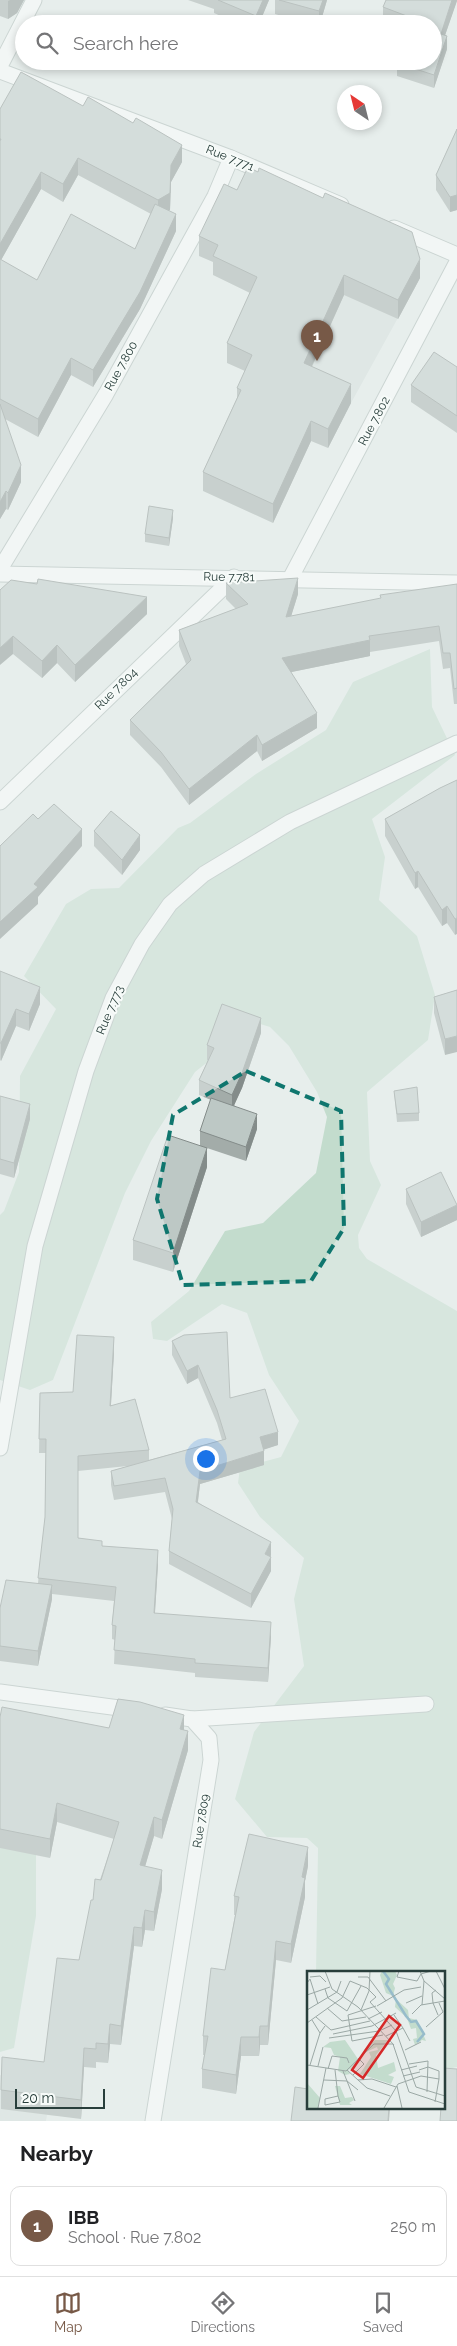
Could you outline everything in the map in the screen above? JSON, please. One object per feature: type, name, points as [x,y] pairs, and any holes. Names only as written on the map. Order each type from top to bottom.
[{"type":"street","points":[[26,15],[34,0]]},
{"type":"street","points":[[0,66],[15,37]]},
{"type":"street","name":"Rue 7.771","points":[[0,71],[231,158],[358,212]]},
{"type":"street","name":"Rue 7.800","points":[[0,569],[106,394],[215,196],[231,158]]},
{"type":"street","points":[[385,224],[457,255]]},
{"type":"street","name":"Rue 7.802","points":[[290,579],[457,262]]},
{"type":"street","name":"Rue 7.781","points":[[0,574],[234,577],[457,583]]},
{"type":"street","name":"Rue 7.804","points":[[0,802],[234,577]]},
{"type":"street","name":"Rue 7.773","points":[[0,1448],[6,1377],[35,1246],[86,1070],[114,998],[142,944],[170,904],[204,874],[290,822],[457,743]]},
{"type":"street","points":[[0,1692],[192,1719],[426,1704]]},
{"type":"street","name":"Rue 7.809","points":[[153,2121],[211,1760],[208,1738],[192,1719]]},
{"type":"highlighted area","points":[[246,1071],[341,1111],[344,1228],[311,1281],[183,1285],[157,1199],[173,1115]]},
{"type":"shaded area","points":[[325,213],[420,278],[351,403],[237,408]]},
{"type":"shaded area","points":[[0,2075],[65,2084],[61,2116],[47,2115],[46,2121],[0,2121]]},
{"type":"green space","points":[[430,649],[432,707],[455,755],[372,819],[385,857],[379,900],[417,936],[435,995],[428,1040],[367,1092],[370,1161],[381,1185],[358,1235],[359,1248],[367,1259],[457,1311],[457,2067],[444,2070],[444,1971],[316,1971],[318,1848],[307,1838],[267,1837],[235,1799],[254,1732],[304,1666],[294,1599],[304,1558],[260,1517],[238,1483],[240,1468],[281,1457],[299,1421],[269,1375],[247,1313],[222,1304],[167,1341],[153,1339],[151,1322],[189,1291],[225,1231],[263,1223],[316,1173],[327,1117],[317,1092],[289,1046],[270,1027],[257,1023],[195,1072],[151,1141],[125,1193],[53,1380],[30,1390],[0,1380],[0,1215],[4,1211],[19,1172],[20,1076],[56,1009],[24,976],[66,904],[91,889],[119,888],[178,828],[190,823],[256,774],[326,730],[353,682]]},
{"type":"green space","points":[[0,1841],[36,1847],[36,1916],[14,2048],[0,2052]]},
{"type":"building","points":[[218,0],[263,0],[256,15]]},
{"type":"building","points":[[279,0],[323,0],[319,11]]},
{"type":"building","points":[[386,0],[452,0],[442,31],[442,15],[404,15],[383,7]]},
{"type":"building","points":[[442,34],[447,36],[442,51]]},
{"type":"building","points":[[419,70],[436,70],[434,75]]},
{"type":"building","points":[[21,72],[83,106],[88,97],[133,123],[136,118],[182,145],[171,165],[170,193],[158,200],[78,158],[63,184],[41,172],[0,244],[0,109]]},
{"type":"building","points":[[457,129],[457,195],[450,197],[436,175]]},
{"type":"building","points":[[248,167],[258,172],[259,168],[323,198],[325,193],[412,232],[420,259],[398,300],[344,275],[304,363],[351,384],[328,429],[311,421],[273,504],[203,472],[241,390],[237,388],[252,355],[227,343],[257,277],[213,256],[218,245],[199,236],[224,184],[237,190]]},
{"type":"building","points":[[155,204],[176,214],[140,292],[93,370],[71,358],[38,419],[0,399],[0,259],[37,280],[71,214],[135,249]]},
{"type":"building","points":[[434,352],[457,367],[457,416],[411,385]]},
{"type":"building","points":[[0,404],[21,465],[8,493],[6,491],[0,502]]},
{"type":"building","points":[[149,506],[173,510],[169,538],[145,534]]},
{"type":"building","points":[[298,578],[286,617],[381,598],[380,595],[457,584],[457,688],[454,689],[450,653],[443,653],[439,626],[369,636],[370,640],[282,658],[317,713],[262,745],[257,735],[189,789],[161,752],[130,720],[191,660],[179,630],[248,604],[226,583]]},
{"type":"building","points":[[38,579],[147,597],[75,665],[57,645],[42,661],[13,636],[0,648],[0,590],[11,580],[37,584]]},
{"type":"building","points":[[457,780],[457,918],[455,919],[447,906],[442,910],[418,871],[415,873],[385,819]]},
{"type":"building","points":[[54,804],[82,829],[34,884],[38,887],[0,922],[0,846],[33,814],[38,819]]},
{"type":"building","points":[[111,811],[140,835],[122,860],[94,831]]},
{"type":"building","points":[[0,971],[40,987],[29,1014],[16,1009],[1,1043],[0,1043]]},
{"type":"building","points":[[457,990],[457,1036],[445,1039],[434,997]]},
{"type":"building","points":[[222,1004],[261,1018],[242,1073],[232,1095],[199,1080],[214,1048],[207,1045]]},
{"type":"building","points":[[417,1087],[419,1113],[397,1114],[394,1091]]},
{"type":"building","points":[[0,1096],[30,1104],[14,1163],[0,1159]]},
{"type":"building","points":[[211,1098],[257,1114],[246,1147],[200,1131]]},
{"type":"building","points":[[168,1135],[207,1148],[173,1253],[133,1240]]},
{"type":"building","points":[[441,1172],[457,1205],[421,1222],[406,1189]]},
{"type":"building","points":[[227,1332],[230,1398],[265,1389],[278,1432],[260,1437],[264,1451],[200,1471],[196,1502],[271,1542],[265,1554],[271,1557],[251,1594],[169,1551],[173,1509],[165,1478],[114,1486],[111,1471],[226,1439],[217,1410],[198,1365],[187,1371],[172,1341],[184,1335]]},
{"type":"building","points":[[77,1335],[114,1337],[110,1406],[135,1399],[149,1450],[78,1456],[78,1538],[102,1541],[102,1546],[158,1550],[154,1613],[271,1622],[268,1668],[195,1663],[195,1659],[114,1650],[116,1626],[112,1625],[116,1587],[38,1578],[45,1517],[46,1439],[39,1439],[40,1393],[73,1392]]},
{"type":"building","points":[[6,1580],[52,1585],[38,1651],[0,1646],[0,1608]]},
{"type":"building","points":[[118,1699],[140,1702],[184,1715],[180,1729],[188,1731],[162,1820],[154,1817],[140,1865],[162,1870],[154,1912],[145,1910],[142,1928],[134,1927],[121,2026],[110,2024],[108,2044],[96,2043],[96,2049],[84,2048],[81,2100],[1,2090],[2,2057],[44,2062],[57,1958],[79,1960],[91,1900],[93,1900],[95,1879],[101,1880],[119,1822],[57,1803],[50,1839],[0,1829],[0,1717],[2,1707],[109,1728]]},
{"type":"building","points":[[249,1834],[308,1847],[302,1877],[305,1878],[291,1944],[276,1941],[268,2026],[260,2026],[259,2037],[241,2037],[236,2075],[202,2069],[208,2036],[203,2036],[211,1968],[225,1970],[239,1897],[234,1896]]},
{"type":"building","points":[[444,2068],[457,2069],[457,2121],[440,2121],[441,2108],[444,2108]]},
{"type":"building","points":[[295,2087],[307,2089],[307,2108],[389,2108],[388,2121],[291,2121]]},
{"type":"place","name":"IBB","points":[[317,361]]}]
